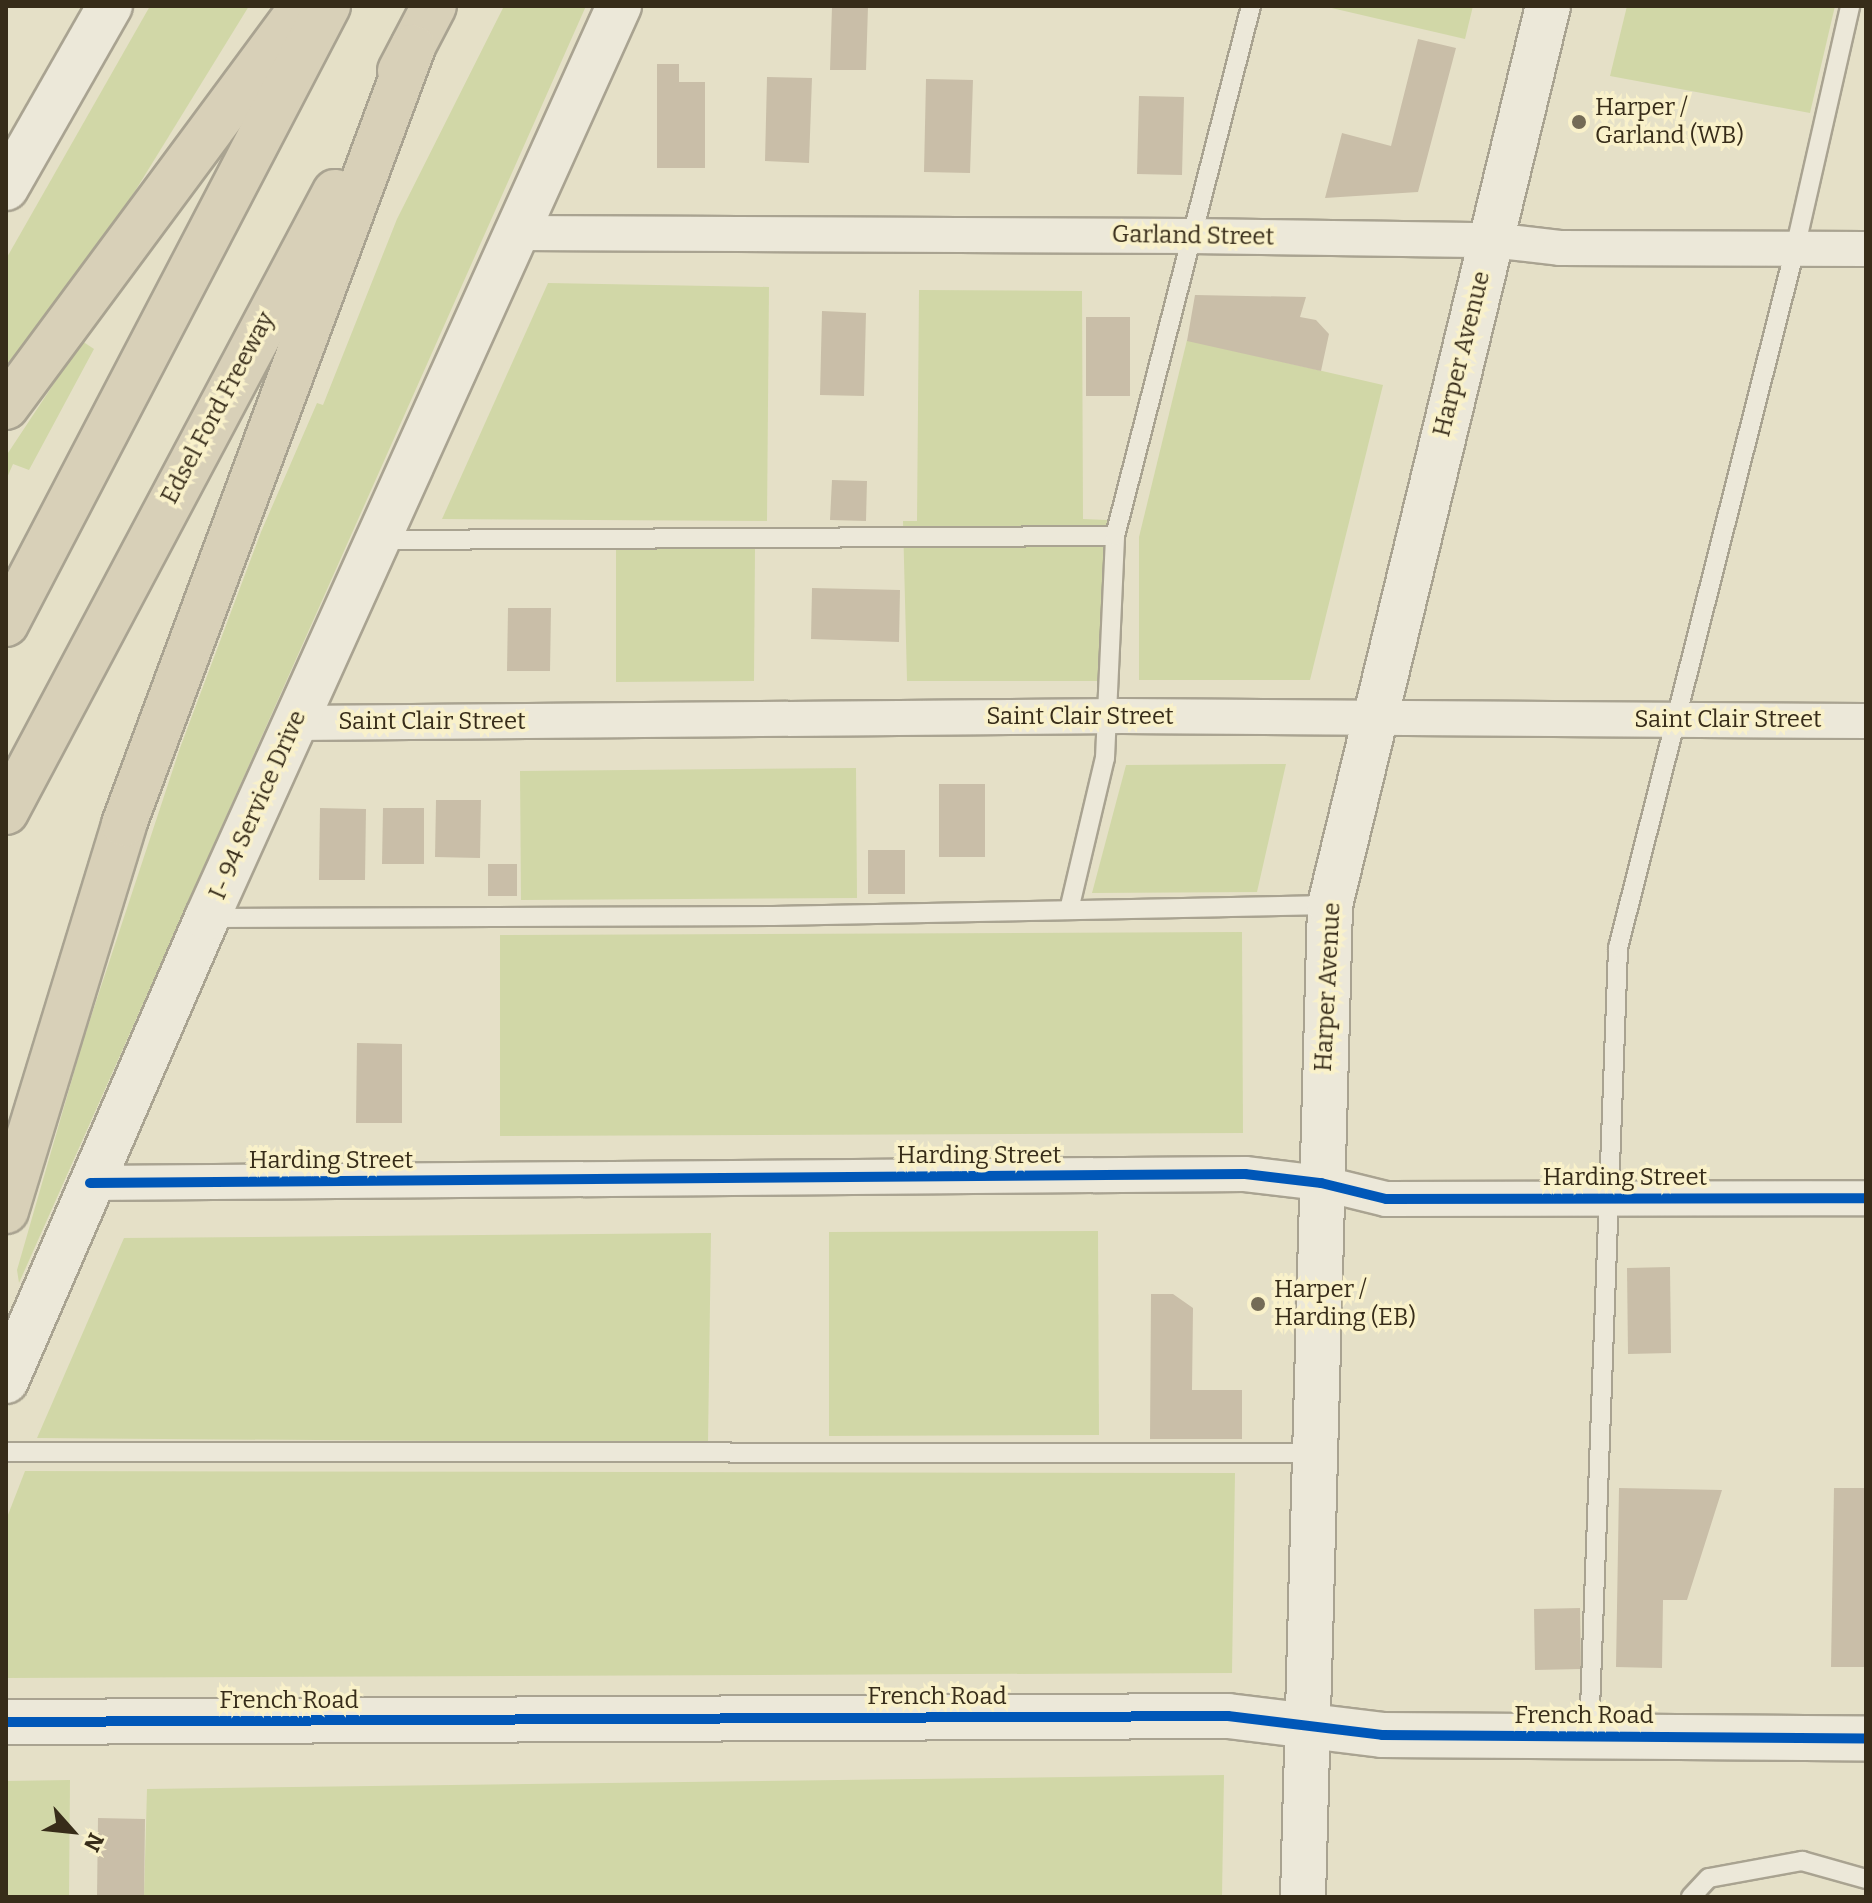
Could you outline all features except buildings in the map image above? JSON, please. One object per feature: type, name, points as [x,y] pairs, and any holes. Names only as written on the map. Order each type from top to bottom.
[{"type":"highway","points":[[6,407],[303,6]]},
{"type":"highway","points":[[6,624],[328,6]]},
{"type":"highway","name":"Edsel Ford Freeway","points":[[6,812],[434,6]]},
{"type":"highway","points":[[6,1211],[124,824],[413,47]]},
{"type":"street","points":[[6,188],[110,6]]},
{"type":"street","points":[[519,233],[619,6]]},
{"type":"street","name":"Harper Avenue","points":[[1303,1897],[1330,905],[1373,717],[1548,6]]},
{"type":"street","name":"Garland Street","points":[[519,233],[1191,236],[1491,240],[1560,248],[1866,249]]},
{"type":"street","name":"I- 94 Service Drive","points":[[6,1381],[207,918],[519,233]]},
{"type":"street","name":"Saint Clair Street","points":[[295,723],[1103,716],[1866,721]]},
{"type":"street","name":"Harding Street","points":[[90,1183],[1245,1174],[1321,1183],[1386,1199],[1866,1198]]},
{"type":"street","name":"French Road","points":[[6,1722],[1228,1716],[1382,1735],[1866,1738]]},
{"type":"lane","points":[[1069,910],[1105,758],[1103,716],[1115,536],[1251,6]]},
{"type":"lane","points":[[1589,1736],[1605,1198],[1618,948],[1673,720],[1795,249],[1850,6]]},
{"type":"lane","points":[[378,540],[1115,536]]},
{"type":"lane","points":[[207,918],[1330,905]]},
{"type":"lane","points":[[6,1452],[1313,1453]]},
{"type":"lane","points":[[1691,1897],[1709,1878],[1802,1861],[1866,1879]]},
{"type":"green space","points":[[150,6],[249,6],[84,274],[6,388],[6,259]]},
{"type":"green space","points":[[504,6],[586,6],[19,1283],[17,1270],[83,1041],[180,748],[261,532],[317,403],[323,405],[397,219]]},
{"type":"green space","points":[[1323,6],[1473,6],[1465,39]]},
{"type":"green space","points":[[1627,6],[1835,6],[1810,113],[1610,76]]},
{"type":"green space","points":[[548,283],[769,287],[767,521],[442,519]]},
{"type":"green space","points":[[919,290],[1082,291],[1083,519],[1107,520],[1104,681],[907,681],[903,521],[917,521]]},
{"type":"green space","points":[[1187,340],[1383,385],[1310,680],[1139,680],[1139,537]]},
{"type":"green space","points":[[82,341],[94,349],[29,470],[13,464],[6,480],[6,456]]},
{"type":"green space","points":[[616,549],[755,549],[754,681],[616,682]]},
{"type":"green space","points":[[1286,764],[1257,892],[1092,893],[1126,765]]},
{"type":"green space","points":[[856,768],[857,898],[521,900],[520,771]]},
{"type":"green space","points":[[1242,932],[1243,1133],[500,1136],[500,935]]},
{"type":"green space","points":[[1098,1231],[1099,1435],[829,1436],[829,1232]]},
{"type":"green space","points":[[711,1233],[708,1443],[37,1438],[124,1238]]},
{"type":"green space","points":[[25,1471],[1235,1473],[1232,1673],[6,1678],[6,1520]]},
{"type":"green space","points":[[1224,1775],[1222,1897],[144,1897],[147,1789]]},
{"type":"green space","points":[[70,1780],[69,1897],[6,1897],[6,1781]]},
{"type":"cycle path","points":[[90,1183],[1245,1174],[1321,1183],[1386,1199],[1866,1198]]},
{"type":"cycle path","points":[[6,1722],[1228,1716],[1382,1735],[1866,1738]]},
{"type":"place","name":"Harper / Garland (WB)","points":[[1579,122]]},
{"type":"place","name":"Harper / Harding (EB)","points":[[1258,1304]]}]
